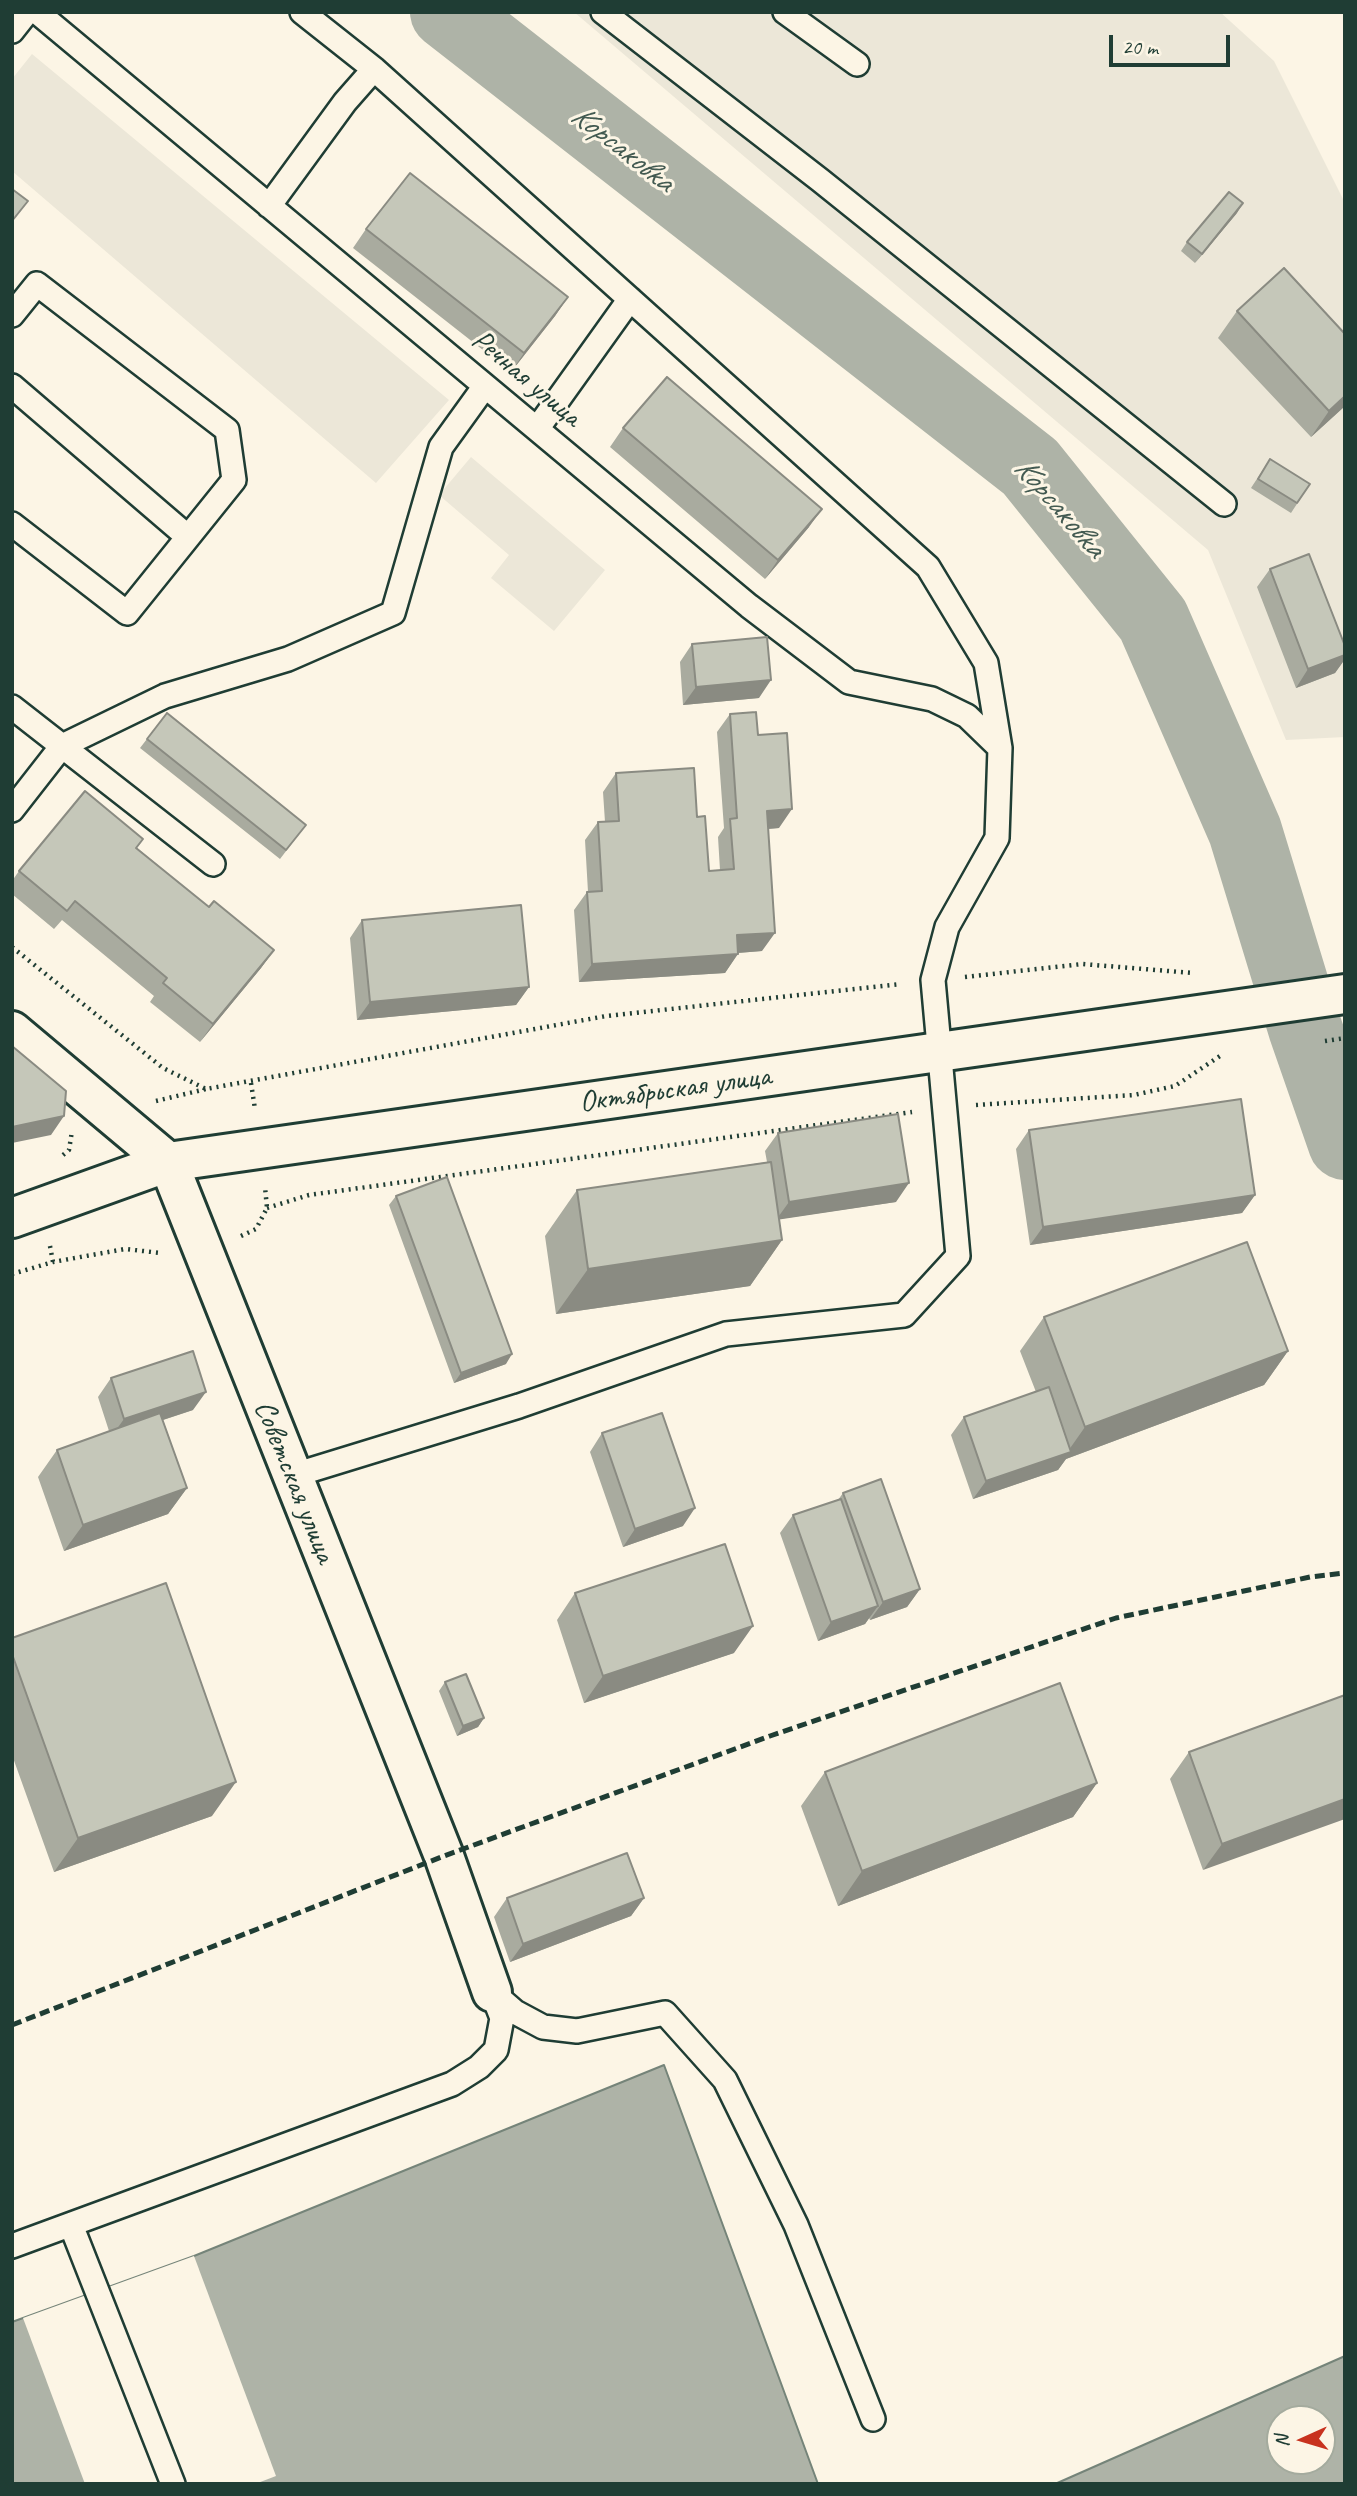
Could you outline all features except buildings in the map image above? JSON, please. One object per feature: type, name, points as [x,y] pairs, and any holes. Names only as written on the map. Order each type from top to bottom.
[{"type":"main road","name":"Октябрьская улица","points":[[12,1218],[168,1162],[1345,994]]},
{"type":"main road","name":"Советская улица","points":[[12,1031],[168,1162],[290,1476],[444,1856],[492,1992]]},
{"type":"lane","points":[[12,31],[27,12]]},
{"type":"lane","name":"Речная улица","points":[[37,12],[749,606],[849,682],[932,699],[967,716],[1000,748]]},
{"type":"lane","points":[[290,1476],[519,1406],[726,1334],[904,1315],[958,1256],[933,981],[947,927],[997,838],[1000,748],[986,663],[928,567],[374,69],[302,12]]},
{"type":"lane","points":[[785,12],[858,64]]},
{"type":"lane","points":[[614,15],[1224,504]]},
{"type":"lane","points":[[269,206],[345,102],[374,69]]},
{"type":"lane","points":[[12,315],[37,284],[227,430],[234,481],[127,613],[12,524]]},
{"type":"lane","points":[[537,429],[630,299]]},
{"type":"lane","points":[[12,386],[188,537]]},
{"type":"lane","points":[[12,810],[62,746],[165,696],[288,659],[393,613],[441,447],[485,386]]},
{"type":"lane","points":[[12,707],[213,864]]},
{"type":"lane","points":[[12,2246],[452,2084],[479,2067],[496,2050],[502,2018],[492,1992]]},
{"type":"lane","points":[[492,1992],[515,2012],[543,2027],[577,2031],[665,2013],[725,2080],[796,2225],[873,2419]]},
{"type":"lane","points":[[71,2225],[173,2484]]},
{"type":"path","points":[[12,947],[163,1068],[206,1088],[606,1016],[1082,964],[1202,974]]},
{"type":"path","points":[[256,1229],[267,1208],[309,1195],[945,1107],[1134,1095],[1175,1086],[1225,1052]]},
{"type":"path","points":[[61,1157],[69,1150],[74,1120]]},
{"type":"path","points":[[12,1274],[53,1262],[125,1249],[159,1251],[166,1257]]},
{"type":"shaded area","points":[[574,12],[1220,12],[1274,61],[1345,203],[1345,737],[1286,740],[1208,550]]},
{"type":"shaded area","points":[[32,54],[449,400],[376,483],[12,171],[12,79]]},
{"type":"shaded area","points":[[471,457],[605,570],[554,631],[491,578],[509,555],[439,495]]},
{"type":"shaded area","points":[[664,2065],[818,2484],[12,2484],[12,2322],[194,2256]]},
{"type":"shaded area","points":[[1345,2356],[1345,2484],[1055,2484]]},
{"type":"pier","points":[[194,2256],[276,2476],[255,2484],[85,2484],[23,2318]]},
{"type":"waterway","name":"Корсаковка","points":[[447,12],[1030,467],[1153,620],[1245,831],[1305,1028],[1345,1143]]},
{"type":"railway","points":[[12,2025],[444,1856],[770,1736],[1116,1618],[1310,1577],[1345,1573]]}]
